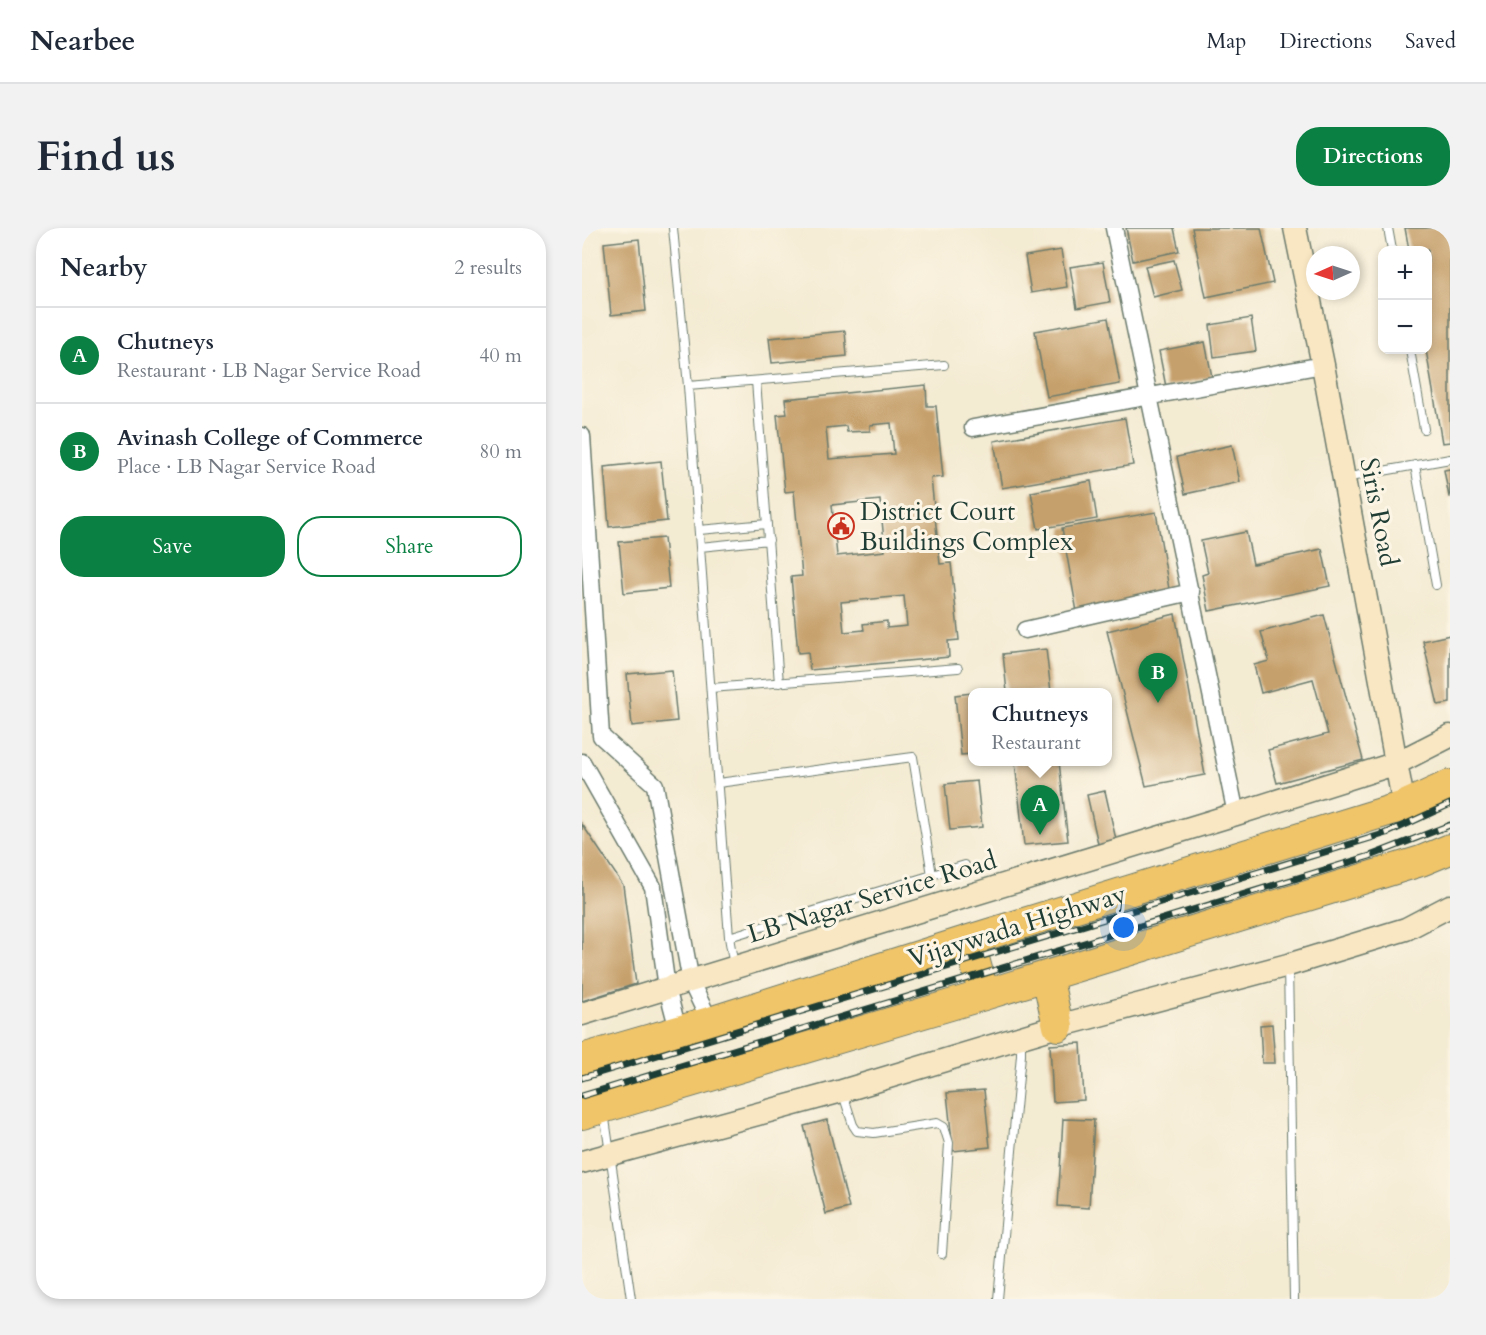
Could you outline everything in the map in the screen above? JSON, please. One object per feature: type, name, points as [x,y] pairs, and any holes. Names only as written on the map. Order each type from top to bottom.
[{"type":"highway","name":"Vijaywada Highway","points":[[582,1059],[710,1022],[1404,806],[1450,785]]},
{"type":"highway","points":[[593,1111],[1047,976],[1421,861],[1450,849]]},
{"type":"highway","points":[[969,940],[984,995]]},
{"type":"highway","points":[[1047,976],[1058,1026]]},
{"type":"street","points":[[1114,228],[1236,814]]},
{"type":"street","name":"Siris Road","points":[[1295,228],[1323,365],[1404,806]]},
{"type":"street","points":[[973,428],[1323,365]]},
{"type":"street","points":[[582,436],[601,736],[654,784],[691,982],[710,1022]]},
{"type":"street","points":[[1025,630],[1191,592]]},
{"type":"street","name":"LB Nagar Service Road","points":[[582,1014],[735,969],[1397,763],[1450,736]]},
{"type":"street","points":[[582,762],[653,887],[666,988],[678,1030]]},
{"type":"street","points":[[582,1162],[842,1091],[1058,1026],[1288,965],[1406,929],[1450,906]]},
{"type":"lane","points":[[673,228],[688,386],[729,937],[735,969]]},
{"type":"lane","points":[[1388,228],[1391,246]]},
{"type":"lane","points":[[1411,354],[1424,429]]},
{"type":"lane","points":[[688,386],[944,365]]},
{"type":"lane","points":[[756,381],[779,683]]},
{"type":"lane","points":[[1344,478],[1450,459]]},
{"type":"lane","points":[[1415,465],[1436,585]]},
{"type":"lane","points":[[699,530],[767,524]]},
{"type":"lane","points":[[700,547],[769,540]]},
{"type":"lane","points":[[711,688],[958,668]]},
{"type":"lane","points":[[718,783],[913,757],[932,875]]},
{"type":"lane","points":[[729,937],[965,865]]},
{"type":"lane","points":[[1288,965],[1294,1299]]},
{"type":"lane","points":[[998,1299],[1021,1037]]},
{"type":"lane","points":[[842,1091],[857,1131],[874,1133],[937,1123],[944,1127],[949,1143],[942,1254]]},
{"type":"lane","points":[[593,1111],[611,1154],[631,1299]]},
{"type":"building","points":[[1126,228],[1174,228],[1179,251],[1133,261]]},
{"type":"building","points":[[1192,228],[1261,228],[1273,283],[1206,297]]},
{"type":"building","points":[[1405,228],[1450,228],[1450,442],[1442,443],[1427,354],[1432,354],[1432,246],[1408,246]]},
{"type":"building","points":[[639,239],[646,311],[611,315],[604,243]]},
{"type":"building","points":[[1061,250],[1067,287],[1031,293],[1025,256]]},
{"type":"building","points":[[1174,260],[1182,290],[1153,297],[1145,266]]},
{"type":"building","points":[[1103,262],[1110,302],[1077,308],[1070,267]]},
{"type":"building","points":[[1108,318],[1120,384],[1047,397],[1035,331]]},
{"type":"building","points":[[1251,318],[1256,351],[1214,357],[1210,325]]},
{"type":"building","points":[[845,331],[847,356],[772,363],[769,338]]},
{"type":"building","points":[[1205,342],[1212,377],[1166,387],[1159,351]]},
{"type":"building","points":[[926,385],[927,406],[936,406],[943,477],[931,478],[940,564],[951,563],[959,640],[948,641],[949,657],[810,670],[808,652],[798,653],[791,577],[802,576],[794,491],[785,492],[777,415],[787,414],[785,399]],"holes":[[[891,423],[894,454],[829,459],[826,428],[846,426],[847,432],[870,431],[870,425]],[[880,500],[885,551],[837,556],[832,505]],[[904,596],[907,626],[887,628],[887,621],[863,624],[864,630],[844,632],[841,602]]]},
{"type":"building","points":[[1125,418],[1133,465],[1002,488],[994,441]]},
{"type":"building","points":[[1232,445],[1240,482],[1185,494],[1177,457]]},
{"type":"building","points":[[661,461],[667,521],[609,527],[604,467]]},
{"type":"building","points":[[1450,469],[1450,497],[1449,497],[1444,470]]},
{"type":"building","points":[[1091,481],[1097,519],[1038,529],[1031,492]]},
{"type":"building","points":[[1156,512],[1170,595],[1077,612],[1062,528]]},
{"type":"building","points":[[1246,532],[1253,564],[1322,549],[1330,586],[1209,611],[1202,575],[1208,573],[1201,541]]},
{"type":"building","points":[[664,538],[669,588],[624,593],[619,542]]},
{"type":"building","points":[[1175,614],[1205,775],[1146,786],[1107,631]]},
{"type":"building","points":[[1324,615],[1363,760],[1277,783],[1268,750],[1328,734],[1313,679],[1261,693],[1254,665],[1269,661],[1261,632]]},
{"type":"building","points":[[1450,635],[1450,703],[1438,705],[1423,641]]},
{"type":"building","points":[[1046,649],[1051,688],[1007,688],[1003,654]]},
{"type":"building","points":[[672,670],[677,721],[632,726],[627,674]]},
{"type":"building","points":[[968,693],[968,754],[961,755],[955,695]]},
{"type":"building","points":[[1015,766],[1059,766],[1068,841],[1024,845]]},
{"type":"building","points":[[977,781],[982,827],[950,830],[945,784]]},
{"type":"building","points":[[1105,791],[1117,844],[1099,848],[1087,795]]},
{"type":"building","points":[[582,824],[623,885],[636,984],[582,1001]]},
{"type":"building","points":[[1272,1024],[1275,1063],[1262,1063],[1260,1025]]},
{"type":"building","points":[[1081,1043],[1084,1100],[1053,1102],[1050,1045]]},
{"type":"building","points":[[984,1090],[990,1147],[953,1151],[947,1093]]},
{"type":"building","points":[[1063,1119],[1094,1120],[1089,1208],[1058,1206]]},
{"type":"building","points":[[827,1120],[849,1208],[826,1214],[804,1126]]},
{"type":"railway","points":[[582,1078],[1387,833],[1450,804]]},
{"type":"railway","points":[[582,1096],[1370,856],[1450,825]]},
{"type":"place","name":"District Court Buildings Complex","points":[[841,526]]},
{"type":"place","name":"Avinash College of Commerce","points":[[1158,703]]},
{"type":"place","name":"Chutneys","points":[[1040,835]]}]
